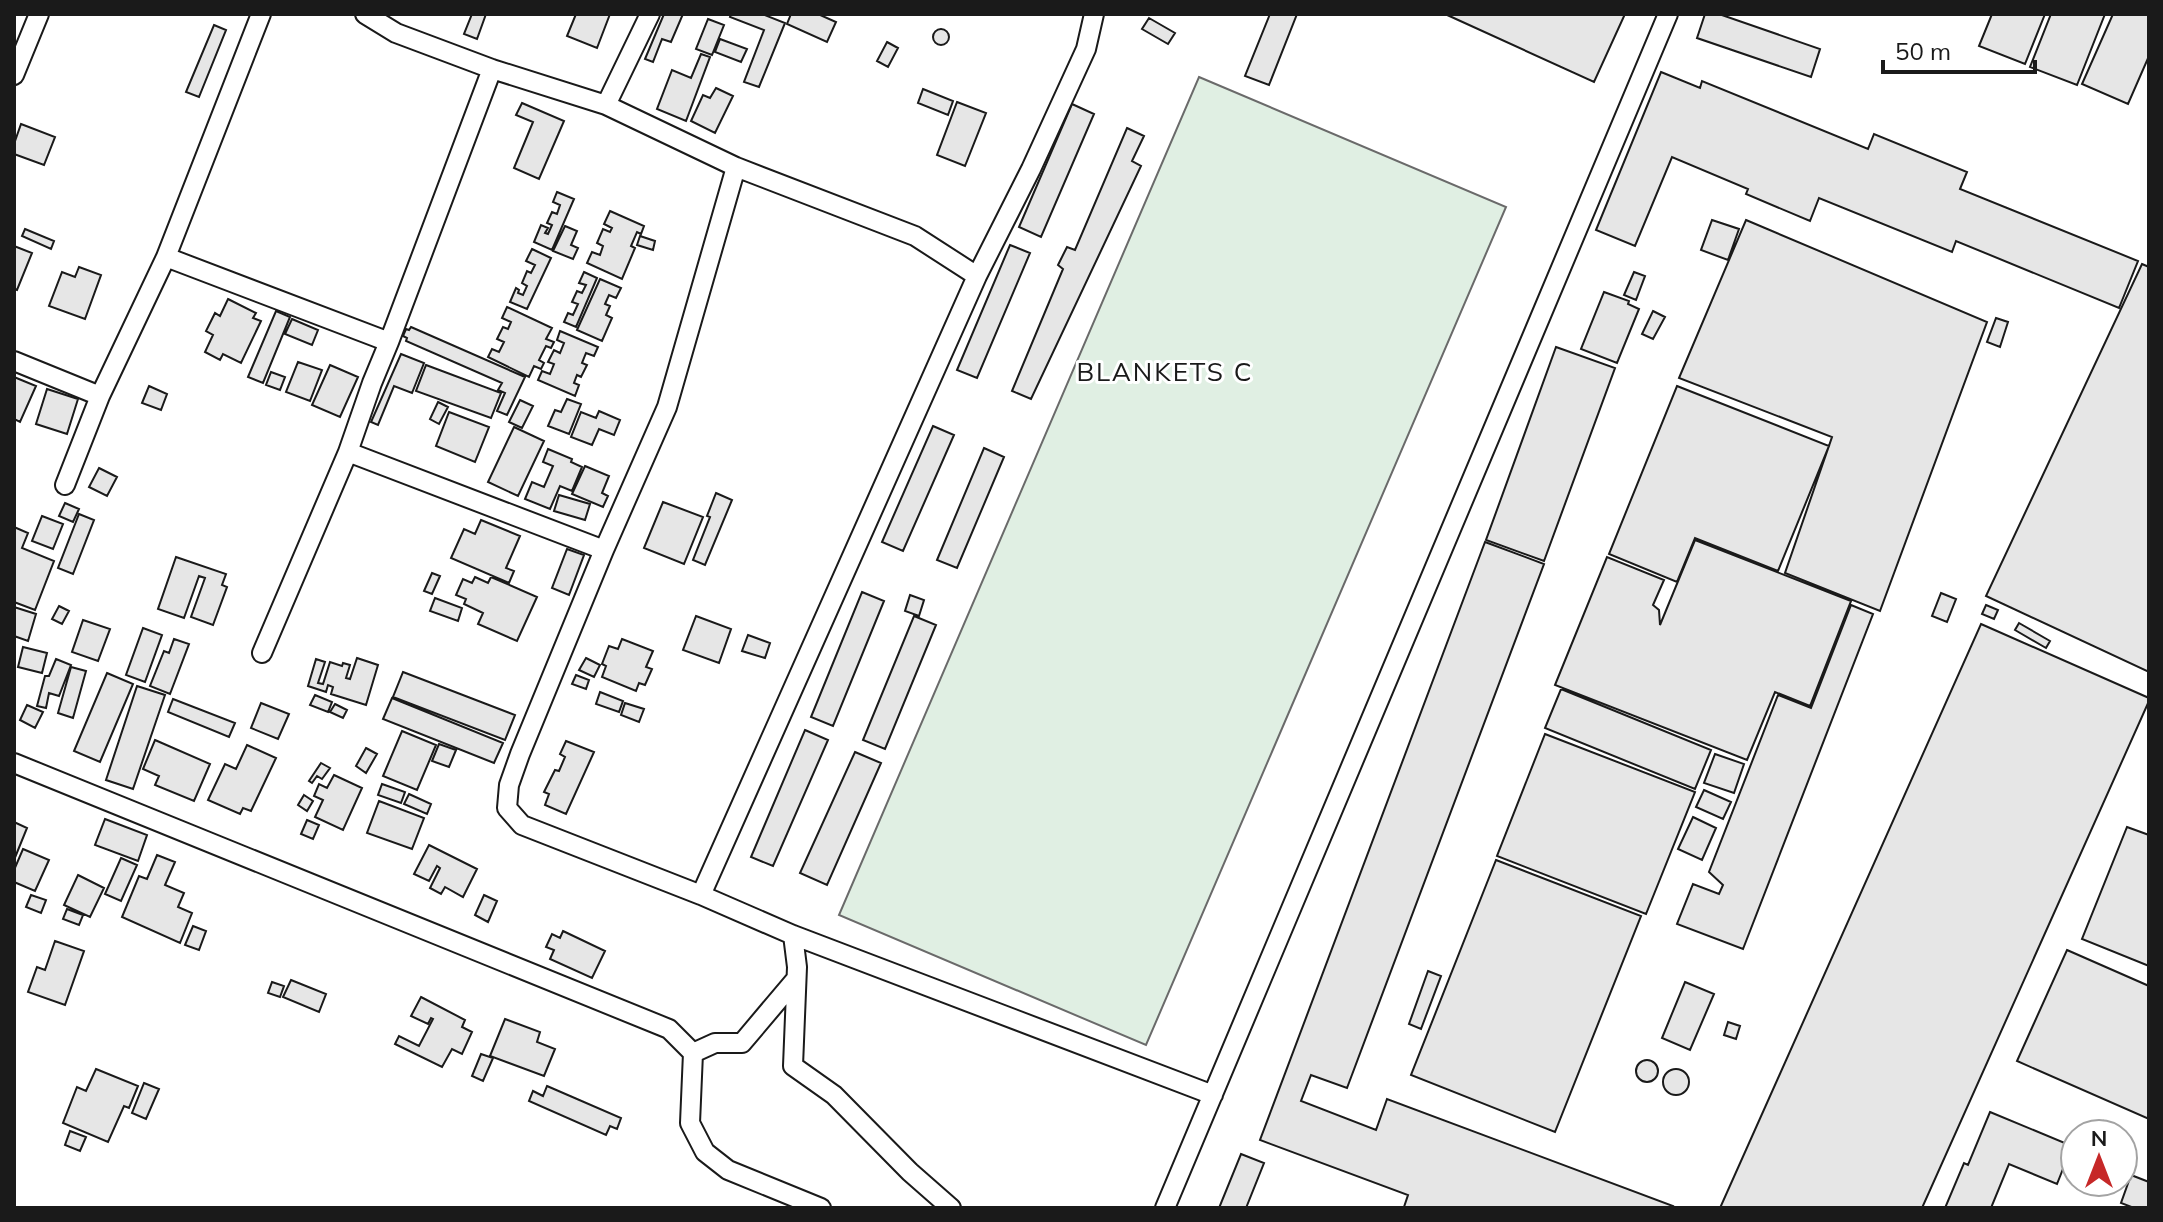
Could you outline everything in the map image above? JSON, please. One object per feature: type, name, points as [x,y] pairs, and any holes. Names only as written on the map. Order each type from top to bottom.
[{"type":"street","points":[[14,75],[39,14]]},
{"type":"street","points":[[65,485],[100,396],[166,257],[261,14]]},
{"type":"street","points":[[365,14],[396,33],[492,69],[606,105],[736,167],[915,236],[977,276]]},
{"type":"street","points":[[606,105],[650,14]]},
{"type":"street","points":[[701,895],[977,276],[1086,49],[1094,14]]},
{"type":"street","points":[[1165,1208],[1668,14]]},
{"type":"street","points":[[262,653],[348,452],[492,69]]},
{"type":"street","points":[[736,167],[667,407],[520,754],[509,785],[507,808],[522,825],[701,895],[793,935],[1213,1095]]},
{"type":"street","points":[[166,257],[389,342]]},
{"type":"street","points":[[14,361],[100,396]]},
{"type":"street","points":[[348,452],[604,550]]},
{"type":"street","points":[[14,763],[669,1029],[693,1053],[690,1123],[705,1152],[728,1170],[821,1208]]},
{"type":"street","points":[[793,935],[797,967],[793,1066],[834,1095],[910,1172],[951,1208]]},
{"type":"street","points":[[693,1053],[715,1043],[742,1043],[796,979]]},
{"type":"green space","points":[[1199,77],[1506,207],[1146,1045],[839,915]]},
{"type":"building","points":[[472,14],[486,14],[477,39],[464,34]]},
{"type":"building","points":[[576,14],[610,14],[597,48],[567,36]]},
{"type":"building","points":[[664,14],[683,14],[671,42],[662,39],[653,62],[645,59]]},
{"type":"building","points":[[731,14],[762,14],[785,23],[759,87],[744,82],[764,30],[730,17]]},
{"type":"building","points":[[791,14],[818,14],[836,22],[827,42],[787,24]]},
{"type":"building","points":[[1270,14],[1297,14],[1269,85],[1245,76]]},
{"type":"building","points":[[1445,14],[1625,14],[1594,82]]},
{"type":"building","points":[[1705,14],[1719,14],[1820,49],[1811,77],[1697,38]]},
{"type":"building","points":[[1992,14],[2045,14],[2025,64],[1979,46]]},
{"type":"building","points":[[2051,14],[2105,14],[2077,85],[2030,67]]},
{"type":"building","points":[[2113,14],[2149,14],[2149,56],[2128,104],[2082,84]]},
{"type":"building","points":[[1149,18],[1175,33],[1168,44],[1142,29]]},
{"type":"building","points":[[708,19],[724,25],[712,55],[696,49]]},
{"type":"building","points":[[214,25],[226,30],[199,97],[186,92]]},
{"type":"building","points":[[941,29],[947,31],[947,43],[941,45],[935,43],[933,37],[935,31]]},
{"type":"building","points":[[720,39],[747,49],[741,62],[715,52]]},
{"type":"building","points":[[887,42],[898,48],[888,67],[877,61]]},
{"type":"building","points":[[701,54],[710,57],[686,121],[657,109],[672,70],[691,78]]},
{"type":"building","points":[[1661,72],[1700,88],[1702,81],[1868,149],[1874,134],[1967,172],[1960,189],[2138,261],[2119,308],[1956,241],[1952,252],[1819,198],[1810,221],[1746,194],[1748,189],[1672,157],[1635,246],[1596,230]]},
{"type":"building","points":[[716,88],[733,96],[715,133],[691,121],[703,95],[710,98]]},
{"type":"building","points":[[923,89],[953,101],[948,115],[918,103]]},
{"type":"building","points":[[957,102],[986,113],[965,166],[937,155]]},
{"type":"building","points":[[522,103],[564,121],[539,179],[514,168],[533,122],[516,115]]},
{"type":"building","points":[[1072,104],[1094,114],[1041,237],[1019,227]]},
{"type":"building","points":[[21,124],[55,137],[44,165],[14,154]]},
{"type":"building","points":[[1127,128],[1144,136],[1132,161],[1141,166],[1031,399],[1012,391],[1063,269],[1058,265],[1067,247],[1075,250]]},
{"type":"building","points":[[557,192],[574,199],[552,250],[534,242],[541,225],[548,228],[545,233],[548,234],[552,225],[547,223],[552,212],[557,214],[560,205],[553,202]]},
{"type":"building","points":[[610,211],[644,226],[641,234],[637,232],[631,246],[635,248],[622,279],[587,263],[592,252],[600,255],[603,246],[597,243],[603,229],[610,232],[612,228],[604,224]]},
{"type":"building","points":[[1712,220],[1739,229],[1728,260],[1701,250]]},
{"type":"building","points":[[1746,220],[1987,322],[1880,611],[1785,573],[1832,437],[1679,378]]},
{"type":"building","points":[[565,226],[577,231],[571,245],[578,248],[573,259],[553,251]]},
{"type":"building","points":[[25,229],[54,241],[51,249],[22,236]]},
{"type":"building","points":[[640,236],[655,241],[653,250],[637,245]]},
{"type":"building","points":[[1010,245],[1030,253],[977,378],[957,370]]},
{"type":"building","points":[[14,246],[32,253],[17,290],[14,289]]},
{"type":"building","points":[[532,249],[551,258],[527,309],[510,302],[516,288],[523,295],[527,286],[522,283],[527,271],[531,273],[535,265],[526,261]]},
{"type":"building","points":[[2142,264],[2149,267],[2149,672],[1986,596]]},
{"type":"building","points":[[79,267],[101,275],[85,319],[49,306],[62,272],[75,277]]},
{"type":"building","points":[[584,272],[597,278],[576,327],[564,322],[568,313],[573,315],[578,304],[572,302],[577,291],[582,293],[586,285],[579,283]]},
{"type":"building","points":[[1634,272],[1645,276],[1636,300],[1624,295]]},
{"type":"building","points":[[600,279],[621,288],[616,298],[609,295],[605,304],[610,306],[606,315],[612,318],[602,341],[577,330]]},
{"type":"building","points":[[1604,292],[1629,301],[1628,304],[1639,309],[1617,363],[1581,349]]},
{"type":"building","points":[[228,299],[256,313],[253,318],[261,321],[241,363],[223,354],[220,360],[205,352],[213,335],[206,331],[215,313],[220,316]]},
{"type":"building","points":[[507,307],[552,328],[546,339],[554,342],[551,348],[546,346],[539,360],[544,363],[541,369],[534,366],[529,377],[488,357],[492,349],[499,352],[504,342],[497,339],[503,327],[508,329],[511,322],[502,318]]},
{"type":"building","points":[[276,311],[290,317],[263,383],[248,377]]},
{"type":"building","points":[[1653,311],[1665,317],[1653,339],[1642,334]]},
{"type":"building","points":[[1996,318],[2008,322],[2000,347],[1987,342]]},
{"type":"building","points":[[292,319],[318,330],[312,345],[285,334]]},
{"type":"building","points":[[411,327],[525,377],[507,415],[497,411],[505,393],[498,390],[502,383],[406,341],[407,338],[403,336],[406,329]]},
{"type":"building","points":[[560,331],[598,347],[594,356],[586,353],[582,363],[587,365],[574,383],[579,385],[575,396],[538,380],[542,371],[550,374],[554,364],[548,362],[554,350],[560,353],[564,343],[557,340]]},
{"type":"building","points":[[1556,347],[1615,368],[1544,561],[1486,540]]},
{"type":"building","points":[[401,354],[424,363],[412,393],[394,386],[378,425],[371,422]]},
{"type":"building","points":[[298,362],[322,370],[310,401],[286,392]]},
{"type":"building","points":[[330,365],[358,377],[340,417],[312,405]]},
{"type":"building","points":[[426,365],[501,393],[491,418],[416,391]]},
{"type":"building","points":[[271,372],[285,377],[280,390],[266,385]]},
{"type":"building","points":[[14,377],[36,386],[20,422],[14,419]]},
{"type":"building","points":[[149,386],[167,394],[161,410],[142,403]]},
{"type":"building","points":[[1677,386],[1829,446],[1778,571],[1695,538],[1677,582],[1609,554]]},
{"type":"building","points":[[47,389],[78,399],[67,434],[36,424]]},
{"type":"building","points":[[567,399],[581,404],[569,434],[548,426],[555,410],[561,412]]},
{"type":"building","points":[[520,400],[533,406],[522,428],[509,422]]},
{"type":"building","points":[[438,402],[448,407],[439,424],[430,419]]},
{"type":"building","points":[[599,411],[620,420],[614,435],[599,429],[592,445],[571,437],[581,412],[596,418]]},
{"type":"building","points":[[449,412],[489,427],[475,462],[436,446]]},
{"type":"building","points":[[933,426],[954,435],[903,551],[882,542]]},
{"type":"building","points":[[514,427],[544,441],[518,496],[488,482]]},
{"type":"building","points":[[984,448],[1004,457],[957,568],[937,560]]},
{"type":"building","points":[[548,449],[582,467],[572,491],[560,486],[550,509],[525,499],[532,482],[544,487],[553,466],[543,462]]},
{"type":"building","points":[[585,466],[609,476],[602,493],[608,496],[603,507],[572,494]]},
{"type":"building","points":[[99,468],[117,477],[107,496],[89,487]]},
{"type":"building","points":[[716,493],[732,500],[705,565],[693,560]]},
{"type":"building","points":[[559,495],[590,504],[585,520],[554,511]]},
{"type":"building","points":[[663,502],[703,517],[684,564],[644,548]]},
{"type":"building","points":[[65,503],[79,509],[73,522],[59,516]]},
{"type":"building","points":[[79,514],[94,520],[73,574],[58,568]]},
{"type":"building","points":[[42,516],[63,524],[53,549],[32,541]]},
{"type":"building","points":[[481,520],[520,536],[506,568],[514,571],[509,583],[451,558],[464,529],[475,534]]},
{"type":"building","points":[[14,527],[28,533],[22,548],[54,561],[35,610],[14,602]]},
{"type":"building","points":[[1695,540],[1851,601],[1810,706],[1775,692],[1747,760],[1555,685],[1607,557],[1664,580],[1653,605],[1659,610],[1660,625]]},
{"type":"building","points":[[1485,542],[1544,564],[1347,1088],[1311,1075],[1301,1101],[1376,1130],[1387,1099],[1672,1208],[1406,1208],[1408,1195],[1260,1140]]},
{"type":"building","points":[[567,549],[584,555],[569,595],[552,588]]},
{"type":"building","points":[[176,557],[226,574],[222,585],[227,587],[213,625],[191,617],[205,578],[199,576],[184,618],[158,609]]},
{"type":"building","points":[[432,573],[440,576],[432,594],[424,591]]},
{"type":"building","points":[[475,577],[488,583],[491,577],[537,597],[517,641],[478,624],[483,613],[464,604],[466,599],[456,595],[463,579],[472,583]]},
{"type":"building","points":[[862,592],[884,601],[833,726],[811,717]]},
{"type":"building","points":[[1941,593],[1956,599],[1947,622],[1932,616]]},
{"type":"building","points":[[910,595],[924,600],[919,616],[905,611]]},
{"type":"building","points":[[435,598],[462,608],[458,621],[430,611]]},
{"type":"building","points":[[1851,605],[1873,614],[1743,949],[1677,924],[1693,884],[1719,894],[1723,885],[1709,872],[1778,695],[1811,708]]},
{"type":"building","points":[[1986,605],[1998,610],[1994,619],[1982,614]]},
{"type":"building","points":[[59,606],[69,611],[62,624],[52,619]]},
{"type":"building","points":[[14,607],[36,614],[28,641],[14,636]]},
{"type":"building","points":[[696,616],[731,629],[719,663],[683,650]]},
{"type":"building","points":[[914,616],[936,625],[885,749],[863,740]]},
{"type":"building","points":[[83,620],[110,629],[98,661],[72,652]]},
{"type":"building","points":[[2019,623],[2050,641],[2046,648],[2015,630]]},
{"type":"building","points":[[1981,624],[2149,698],[2149,701],[1922,1208],[1720,1208]]},
{"type":"building","points":[[143,628],[162,635],[145,682],[126,675]]},
{"type":"building","points":[[748,635],[770,643],[765,658],[742,651]]},
{"type":"building","points":[[174,639],[189,644],[170,694],[150,686],[164,651],[169,653]]},
{"type":"building","points":[[622,639],[653,651],[646,667],[652,669],[645,685],[639,683],[636,691],[602,677],[606,666],[602,664],[609,646],[618,649]]},
{"type":"building","points":[[23,647],[47,653],[42,673],[18,667]]},
{"type":"building","points":[[357,658],[378,665],[366,705],[331,694],[333,687],[328,685],[326,692],[308,686],[316,659],[325,662],[318,683],[323,684],[330,662],[350,665],[346,678],[350,679]]},
{"type":"building","points":[[586,658],[600,665],[594,677],[579,670]]},
{"type":"building","points":[[56,659],[71,665],[59,696],[49,693],[46,708],[37,706],[45,676],[49,676]]},
{"type":"building","points":[[71,667],[86,671],[73,718],[58,713]]},
{"type":"building","points":[[403,672],[515,715],[505,740],[393,697]]},
{"type":"building","points":[[107,673],[133,684],[100,762],[74,751]]},
{"type":"building","points":[[576,675],[589,680],[586,689],[572,684]]},
{"type":"building","points":[[137,686],[165,695],[133,789],[106,780]]},
{"type":"building","points":[[1561,689],[1711,750],[1695,789],[1545,728]]},
{"type":"building","points":[[600,692],[623,701],[619,712],[596,704]]},
{"type":"building","points":[[315,695],[332,702],[328,712],[310,705]]},
{"type":"building","points":[[392,698],[503,743],[494,763],[383,719]]},
{"type":"building","points":[[173,699],[235,723],[229,737],[168,712]]},
{"type":"building","points":[[261,703],[289,714],[278,739],[251,728]]},
{"type":"building","points":[[625,703],[644,709],[639,722],[621,715]]},
{"type":"building","points":[[335,704],[347,710],[343,718],[330,712]]},
{"type":"building","points":[[27,705],[43,712],[35,728],[20,720]]},
{"type":"building","points":[[805,730],[828,740],[773,866],[751,857]]},
{"type":"building","points":[[402,731],[436,745],[417,790],[383,776]]},
{"type":"building","points":[[1545,734],[1695,792],[1646,914],[1497,856]]},
{"type":"building","points":[[155,740],[210,764],[194,801],[155,785],[159,776],[143,769]]},
{"type":"building","points":[[566,741],[594,752],[566,814],[545,805],[549,794],[544,792],[555,770],[559,771],[565,757],[560,754]]},
{"type":"building","points":[[439,744],[456,750],[449,767],[432,761]]},
{"type":"building","points":[[247,745],[276,758],[251,811],[243,808],[240,814],[208,800],[225,764],[236,769]]},
{"type":"building","points":[[366,748],[377,754],[366,773],[356,766]]},
{"type":"building","points":[[855,752],[881,763],[827,885],[800,873]]},
{"type":"building","points":[[1715,754],[1744,764],[1734,793],[1704,783]]},
{"type":"building","points":[[321,763],[330,768],[322,779],[317,776],[312,783],[309,781]]},
{"type":"building","points":[[334,775],[362,788],[343,830],[315,817],[323,800],[314,796],[319,784],[327,788]]},
{"type":"building","points":[[382,784],[405,792],[401,803],[378,795]]},
{"type":"building","points":[[1704,790],[1731,802],[1723,819],[1696,807]]},
{"type":"building","points":[[409,794],[431,804],[427,814],[404,804]]},
{"type":"building","points":[[304,795],[313,801],[307,811],[298,805]]},
{"type":"building","points":[[379,801],[424,818],[412,849],[367,833]]},
{"type":"building","points":[[1693,817],[1716,828],[1702,860],[1678,849]]},
{"type":"building","points":[[105,819],[147,835],[138,861],[95,845]]},
{"type":"building","points":[[307,820],[319,825],[313,839],[301,834]]},
{"type":"building","points":[[14,822],[27,828],[14,860]]},
{"type":"building","points":[[2127,827],[2149,835],[2149,966],[2082,939]]},
{"type":"building","points":[[429,845],[477,869],[463,897],[445,887],[441,894],[430,888],[440,868],[437,866],[429,881],[414,874]]},
{"type":"building","points":[[23,849],[49,860],[35,891],[14,882],[14,870]]},
{"type":"building","points":[[157,855],[175,862],[165,885],[184,893],[178,907],[192,913],[180,943],[122,917],[139,876],[147,879]]},
{"type":"building","points":[[121,858],[137,865],[121,901],[105,894]]},
{"type":"building","points":[[1496,860],[1641,916],[1555,1132],[1411,1075]]},
{"type":"building","points":[[78,875],[104,888],[90,917],[64,905]]},
{"type":"building","points":[[31,895],[46,900],[41,913],[26,907]]},
{"type":"building","points":[[484,895],[497,901],[488,922],[475,915]]},
{"type":"building","points":[[67,909],[83,915],[79,925],[63,919]]},
{"type":"building","points":[[193,926],[206,931],[199,950],[185,945]]},
{"type":"building","points":[[563,931],[605,951],[592,978],[550,959],[554,950],[546,947],[552,934],[560,938]]},
{"type":"building","points":[[55,941],[84,951],[65,1005],[28,992],[37,967],[45,970]]},
{"type":"building","points":[[2067,950],[2149,986],[2149,1119],[2017,1061]]},
{"type":"building","points":[[1428,971],[1441,976],[1421,1029],[1409,1024]]},
{"type":"building","points":[[291,980],[326,994],[319,1012],[283,997]]},
{"type":"building","points":[[272,982],[284,986],[280,997],[268,993]]},
{"type":"building","points":[[1685,982],[1714,994],[1690,1050],[1662,1038]]},
{"type":"building","points":[[421,997],[465,1020],[462,1027],[472,1032],[462,1054],[452,1049],[442,1067],[395,1044],[399,1036],[419,1046],[433,1019],[428,1024],[411,1016]]},
{"type":"building","points":[[505,1019],[540,1032],[537,1042],[555,1049],[544,1076],[490,1056]]},
{"type":"building","points":[[1728,1022],[1740,1026],[1736,1039],[1724,1035]]},
{"type":"building","points":[[481,1054],[493,1058],[483,1081],[472,1076]]},
{"type":"building","points":[[1643,1060],[1651,1060],[1658,1071],[1651,1082],[1643,1082],[1636,1075],[1636,1067]]},
{"type":"building","points":[[96,1069],[138,1086],[129,1108],[124,1106],[108,1142],[63,1123],[77,1087],[86,1091]]},
{"type":"building","points":[[1676,1069],[1685,1073],[1689,1082],[1685,1091],[1676,1095],[1667,1091],[1663,1082],[1667,1073]]},
{"type":"building","points":[[144,1083],[159,1089],[146,1119],[132,1113]]},
{"type":"building","points":[[547,1086],[621,1118],[617,1129],[610,1126],[606,1135],[529,1101],[533,1091],[543,1096]]},
{"type":"building","points":[[1990,1112],[2059,1141],[2057,1184],[2009,1164],[1991,1208],[1945,1208],[1964,1163],[1968,1165]]},
{"type":"building","points":[[70,1131],[86,1137],[80,1151],[65,1145]]},
{"type":"building","points":[[1241,1154],[1264,1163],[1246,1208],[1219,1208]]},
{"type":"building","points":[[2139,1178],[2149,1182],[2149,1208],[2134,1208],[2121,1203],[2123,1198],[2139,1198]]},
{"type":"district","name":"BLANKETS C","points":[[1165,371]]}]
